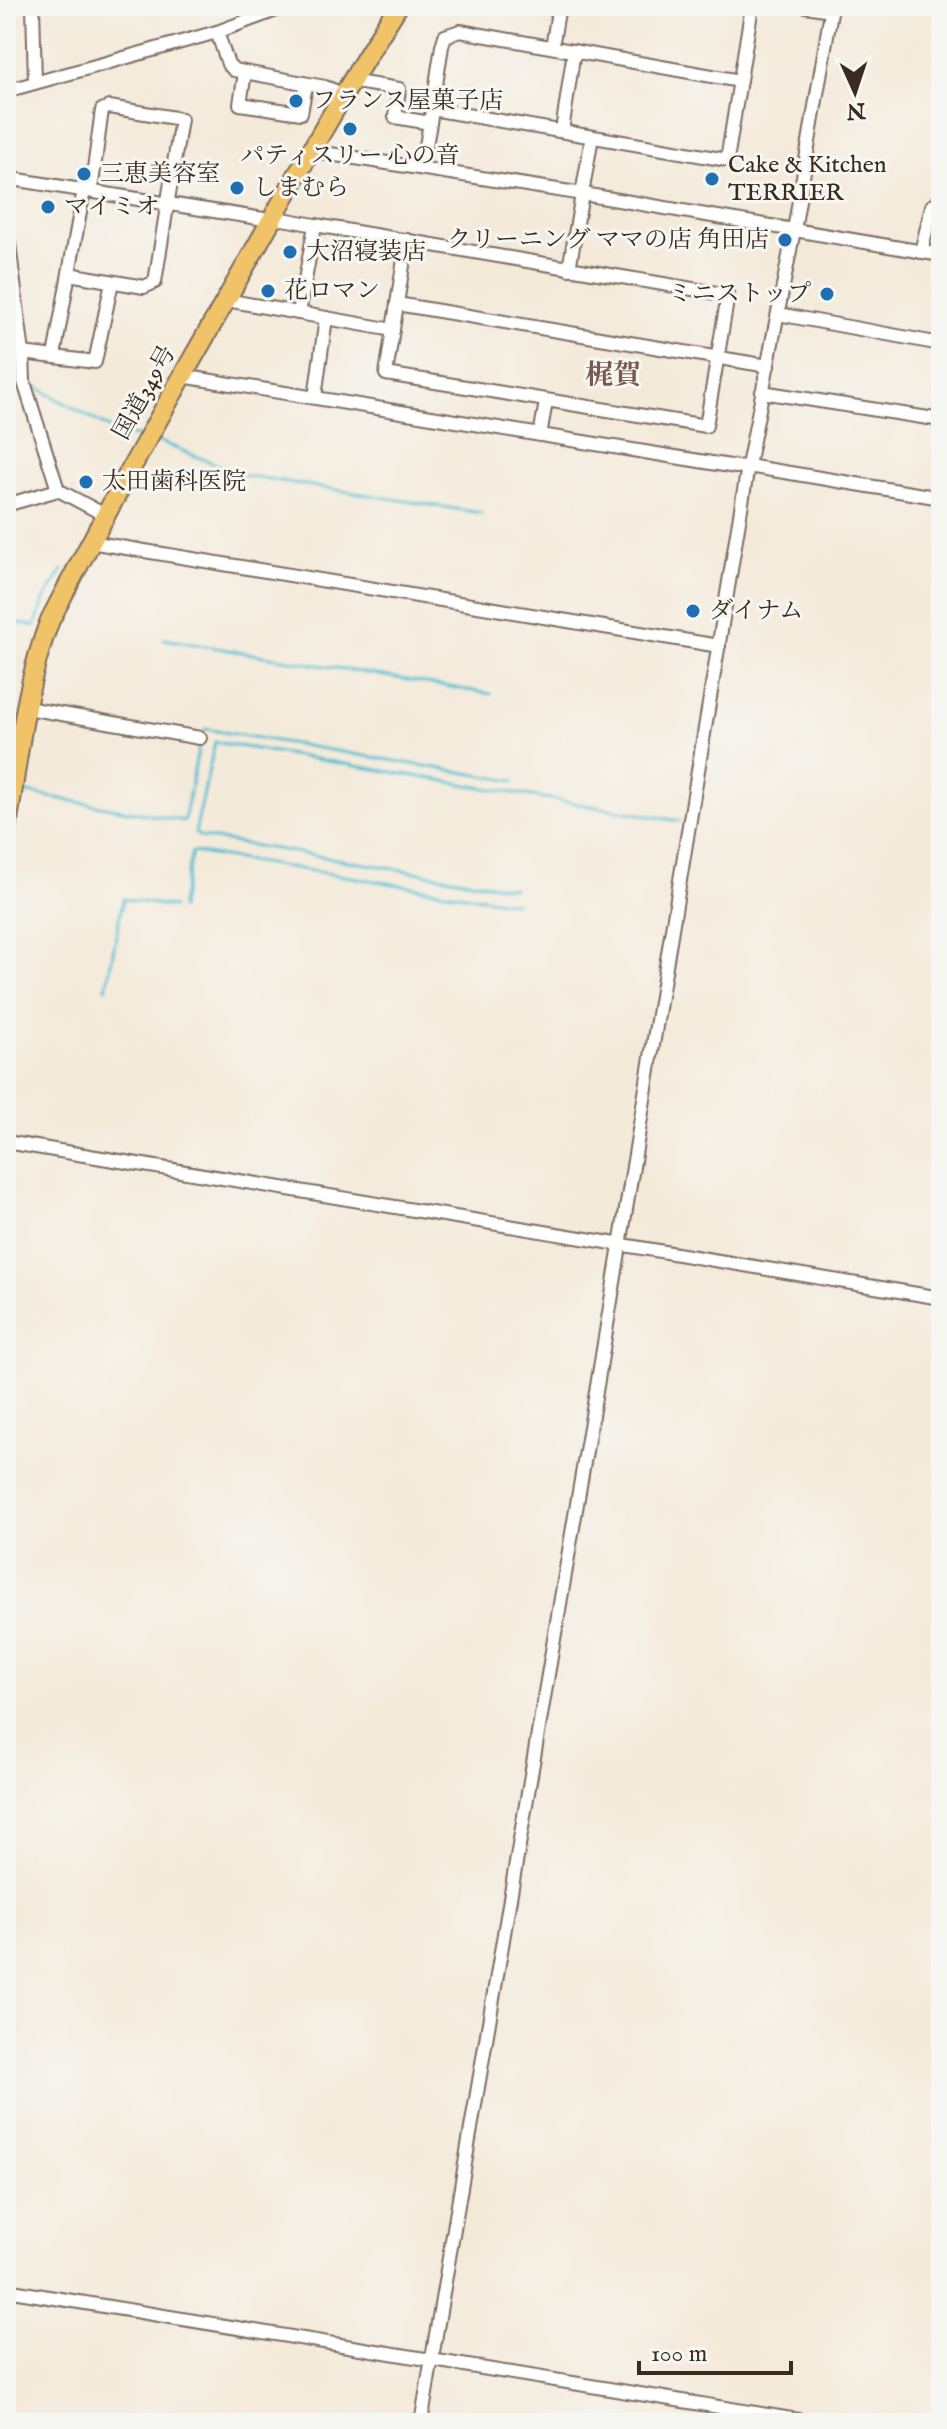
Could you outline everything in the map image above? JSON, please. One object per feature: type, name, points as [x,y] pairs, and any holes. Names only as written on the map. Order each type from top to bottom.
[{"type":"highway","name":"国道349号","points":[[6,832],[15,729],[27,708],[44,636],[90,542],[182,376],[343,94],[397,6]]},
{"type":"street","points":[[33,6],[35,81]]},
{"type":"street","points":[[6,91],[217,32],[287,6]]},
{"type":"street","points":[[552,47],[559,6]]},
{"type":"street","points":[[432,109],[727,160],[752,6]]},
{"type":"street","points":[[421,2423],[748,466],[794,230],[831,8],[806,6]]},
{"type":"street","points":[[422,168],[442,46],[445,36],[452,31],[740,81]]},
{"type":"street","points":[[217,32],[228,64],[234,70],[325,87],[343,94]]},
{"type":"street","points":[[562,131],[574,51]]},
{"type":"street","points":[[245,73],[240,104],[301,113],[306,85]]},
{"type":"street","points":[[353,77],[362,83],[399,89],[395,117],[430,123]]},
{"type":"street","points":[[54,356],[69,274],[102,110],[109,107],[181,119],[155,282],[144,287],[69,274]]},
{"type":"street","points":[[569,269],[592,137]]},
{"type":"street","points":[[311,151],[941,255]]},
{"type":"street","points":[[6,178],[270,220],[283,219],[407,240],[569,269],[728,295],[706,426],[386,374],[407,240]]},
{"type":"street","points":[[921,252],[932,206],[941,200]]},
{"type":"street","points":[[6,221],[24,382],[58,490]]},
{"type":"street","points":[[299,313],[315,225]]},
{"type":"street","points":[[23,353],[95,362],[112,282]]},
{"type":"street","points":[[226,300],[393,330]]},
{"type":"street","points":[[397,304],[768,366]]},
{"type":"street","points":[[778,314],[941,344]]},
{"type":"street","points":[[315,397],[326,318]]},
{"type":"street","points":[[182,376],[941,498]]},
{"type":"street","points":[[762,392],[941,420]]},
{"type":"street","points":[[540,435],[546,402]]},
{"type":"street","points":[[6,505],[58,490],[105,515]]},
{"type":"street","points":[[90,542],[719,646]]},
{"type":"street","points":[[27,708],[200,738]]},
{"type":"street","points":[[6,1142],[941,1298]]},
{"type":"street","points":[[6,2290],[816,2423]]},
{"type":"waterway","points":[[31,384],[111,429],[138,436]]},
{"type":"waterway","points":[[6,395],[19,387]]},
{"type":"waterway","points":[[158,441],[243,475],[481,513]]},
{"type":"waterway","points":[[6,512],[57,497],[94,517]]},
{"type":"waterway","points":[[6,621],[35,626],[45,598],[63,570]]},
{"type":"waterway","points":[[164,639],[491,694]]},
{"type":"waterway","points":[[205,729],[514,781]]},
{"type":"waterway","points":[[513,888],[201,837],[195,833],[215,742],[679,821]]},
{"type":"waterway","points":[[22,792],[184,821],[199,745]]},
{"type":"waterway","points":[[180,908],[192,852],[515,903]]},
{"type":"waterway","points":[[106,989],[123,899],[173,907]]},
{"type":"place","name":"フランス屋菓子店","points":[[296,101]]},
{"type":"place","name":"パティスリー 心の音","points":[[350,129]]},
{"type":"place","name":"三恵美容室","points":[[84,174]]},
{"type":"place","name":"Cake & Kitchen TERRIER","points":[[712,179]]},
{"type":"place","name":"しまむら","points":[[237,188]]},
{"type":"place","name":"マイミオ","points":[[48,207]]},
{"type":"place","name":"クリーニング ママの店 角田店","points":[[785,240]]},
{"type":"place","name":"大沼寝装店","points":[[290,252]]},
{"type":"place","name":"花ロマン","points":[[268,291]]},
{"type":"place","name":"ミニストップ","points":[[827,294]]},
{"type":"place","name":"太田歯科医院","points":[[86,482]]},
{"type":"place","name":"ダイナム","points":[[693,611]]},
{"type":"district","name":"梶賀","points":[[613,376]]}]
